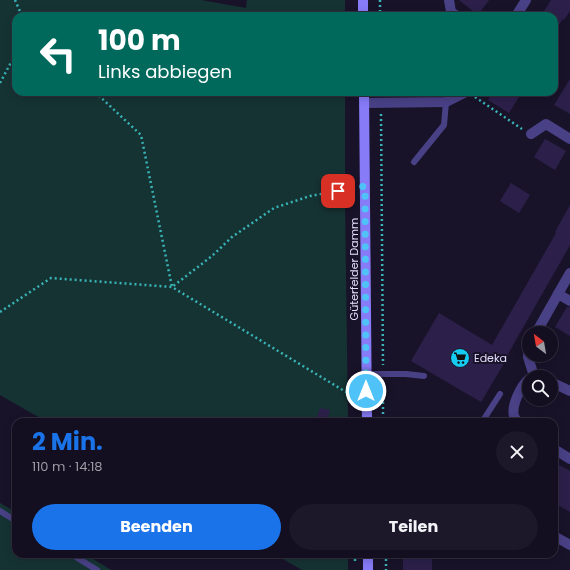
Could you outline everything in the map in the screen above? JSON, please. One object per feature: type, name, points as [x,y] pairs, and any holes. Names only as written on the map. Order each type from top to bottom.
[{"type":"street","points":[[363,0],[363,12]]},
{"type":"street","points":[[449,0],[451,12]]},
{"type":"street","points":[[518,12],[526,0]]},
{"type":"street","name":"Güterfelder Damm","points":[[364,96],[367,418]]},
{"type":"street","points":[[364,103],[446,102],[464,96]]},
{"type":"street","points":[[531,134],[546,124],[570,139]]},
{"type":"street","points":[[540,326],[570,273]]},
{"type":"street","points":[[558,294],[570,301]]},
{"type":"street","points":[[558,385],[570,391]]},
{"type":"street","points":[[515,418],[514,402],[522,387]]},
{"type":"street","points":[[558,452],[570,459]]},
{"type":"street","points":[[558,538],[570,545]]},
{"type":"street","points":[[368,558],[368,570]]},
{"type":"lane","points":[[414,162],[444,125],[446,102]]},
{"type":"lane","points":[[366,374],[406,374],[424,376]]},
{"type":"lane","points":[[485,418],[500,394]]},
{"type":"lane","points":[[0,511],[12,518]]},
{"type":"lane","points":[[77,558],[97,570]]},
{"type":"path","points":[[15,0],[20,12]]},
{"type":"path","points":[[380,0],[380,12]]},
{"type":"path","points":[[0,83],[12,60]]},
{"type":"path","points":[[99,96],[141,134],[172,287]]},
{"type":"path","points":[[473,96],[531,134]]},
{"type":"path","points":[[381,103],[383,418]]},
{"type":"path","points":[[172,287],[212,256],[232,237],[274,208],[310,196],[365,186]]},
{"type":"path","points":[[0,312],[51,278],[172,287],[366,404]]},
{"type":"path","points":[[386,558],[386,570]]},
{"type":"green space","points":[[0,0],[201,0],[246,8],[247,0],[345,0],[345,12],[12,12],[12,96],[345,96],[348,418],[40,418],[0,395]]},
{"type":"green space","points":[[0,503],[12,510],[12,558],[92,558],[111,570],[0,570]]},
{"type":"green space","points":[[281,558],[348,558],[348,570],[302,570]]},
{"type":"building","points":[[459,0],[489,0],[480,12],[474,12]]},
{"type":"building","points":[[551,0],[570,0],[570,11],[558,26],[558,12],[544,12]]},
{"type":"building","points":[[570,79],[570,114],[554,105]]},
{"type":"building","points":[[490,96],[520,96],[509,113],[488,100]]},
{"type":"building","points":[[545,139],[566,151],[555,170],[534,157]]},
{"type":"building","points":[[511,183],[530,195],[519,213],[500,201]]},
{"type":"building","name":"Edeka","points":[[570,205],[570,245],[524,326],[522,326],[522,329],[508,354],[509,355],[481,402],[411,361],[439,313],[492,345],[556,233],[555,232]]},
{"type":"building","points":[[567,307],[570,307],[570,336],[558,329],[558,326],[556,326]]},
{"type":"building","points":[[320,408],[330,410],[328,418],[316,418]]},
{"type":"building","points":[[558,464],[570,471],[570,512],[558,505]]},
{"type":"building","points":[[403,558],[432,558],[432,570],[403,570]]},
{"type":"place","name":"Edeka","points":[[460,358]]},
{"type":"route","points":[[338,191],[365,186],[366,391]]}]
